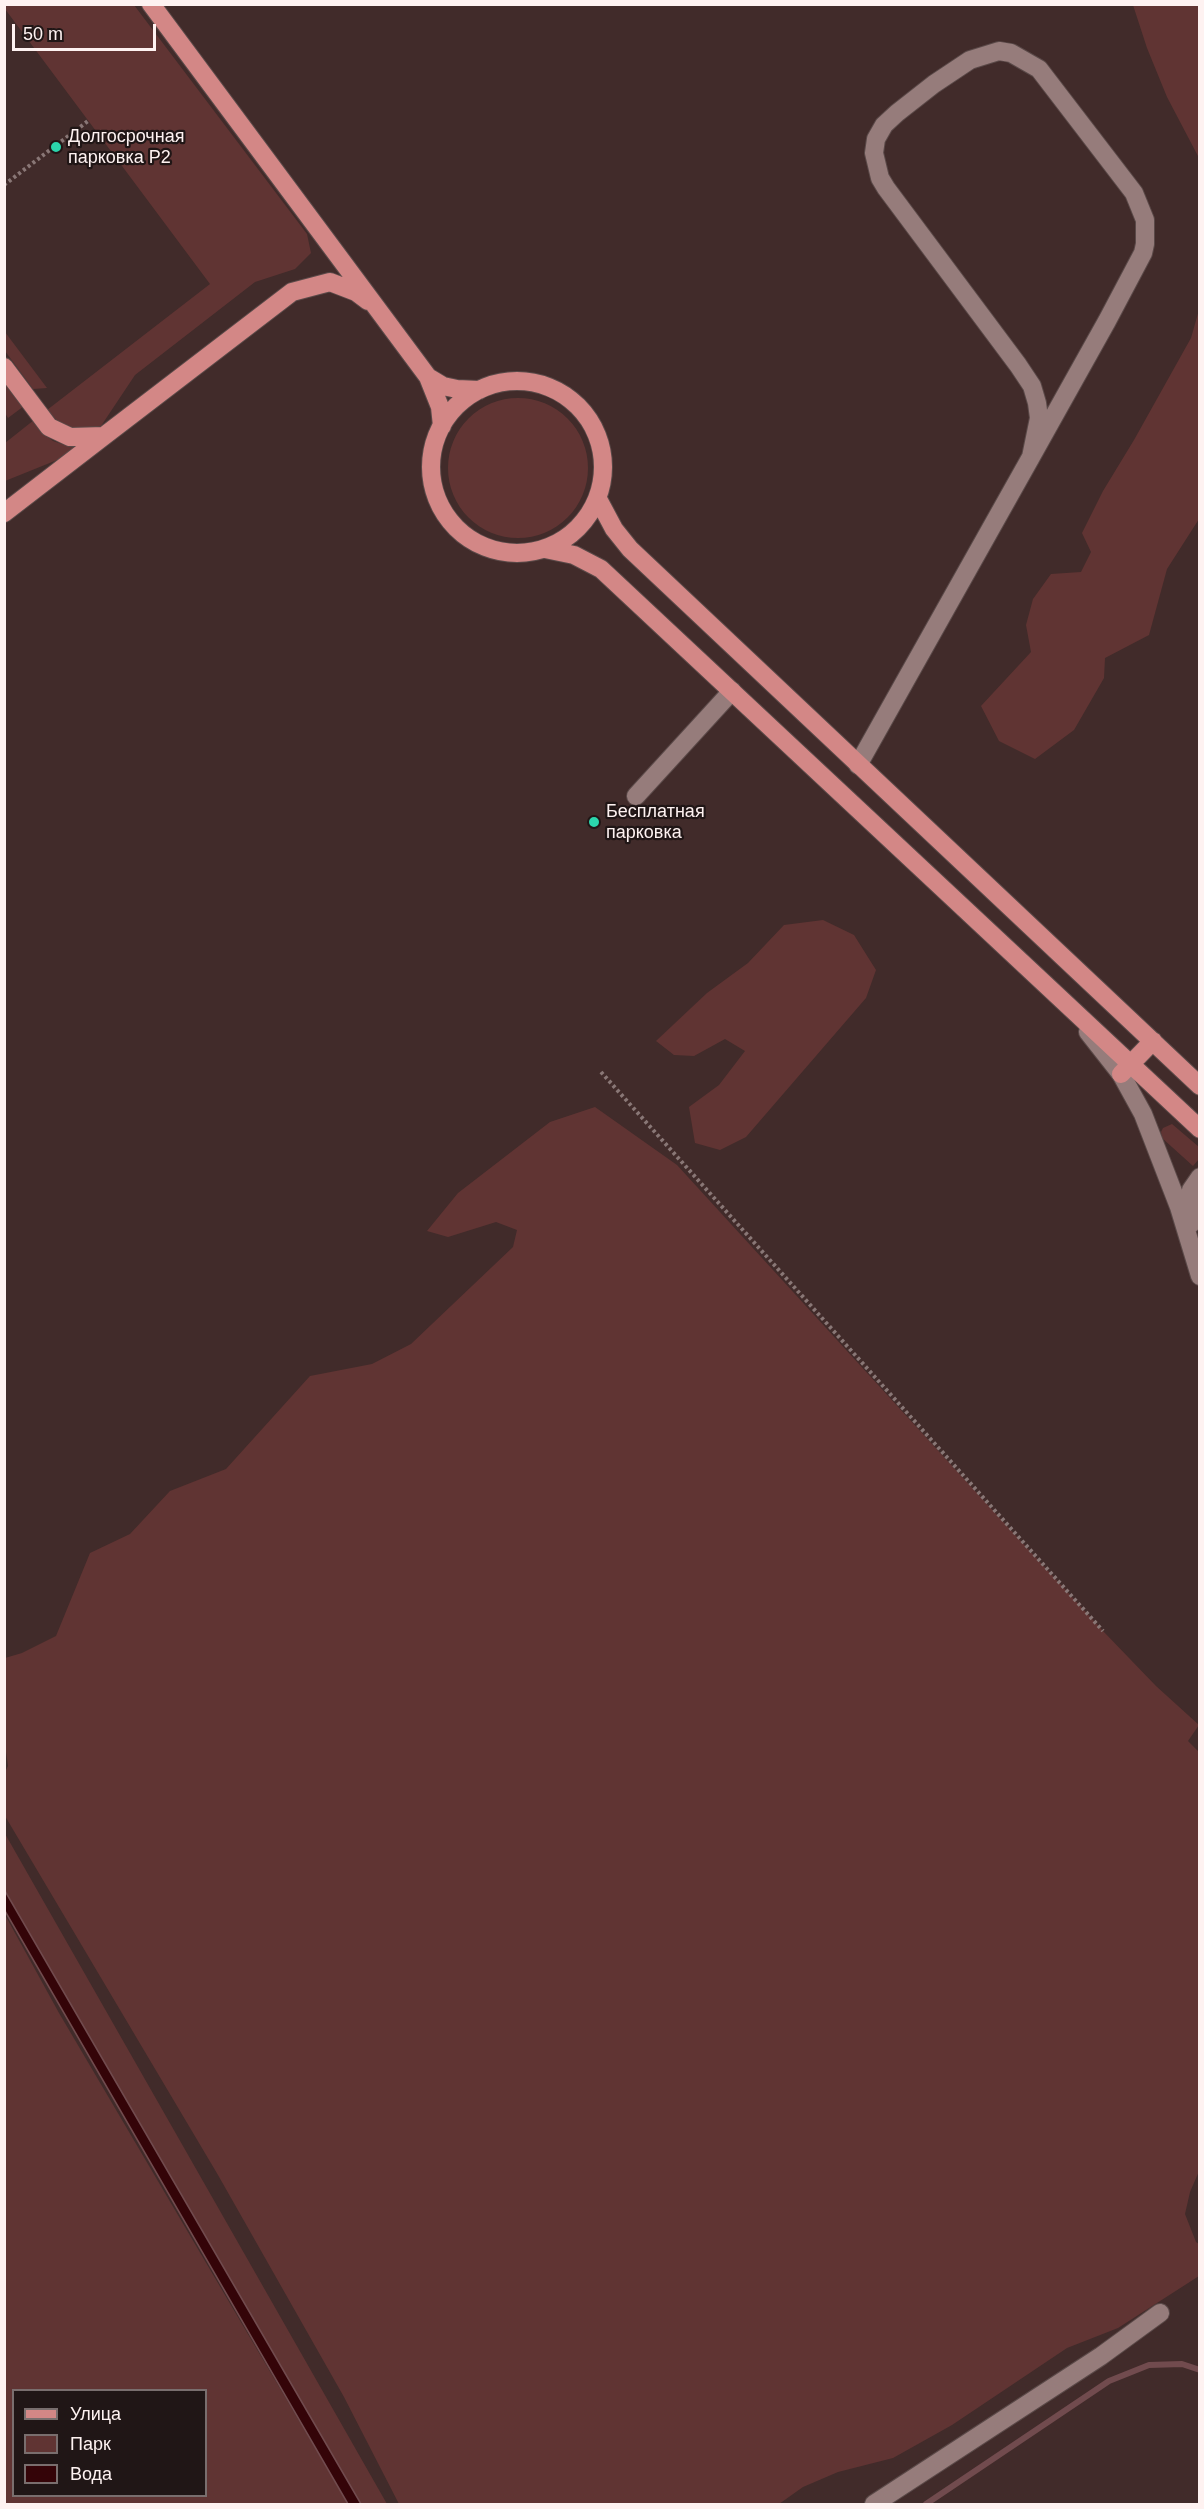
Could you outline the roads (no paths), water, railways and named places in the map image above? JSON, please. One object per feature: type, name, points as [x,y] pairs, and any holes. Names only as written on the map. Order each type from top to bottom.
[{"type":"main road","points":[[151,4],[428,377],[440,407],[442,426]]},
{"type":"main road","points":[[4,513],[292,292],[330,282],[356,292],[377,308]]},
{"type":"main road","points":[[4,367],[49,427],[70,437],[104,436]]},
{"type":"main road","points":[[428,377],[443,386],[479,390]]},
{"type":"main road","points":[[504,382],[530,382],[562,393],[576,404],[596,432],[602,448],[604,465],[603,482],[598,499],[581,526],[558,544],[520,554],[494,551],[478,544],[451,523],[441,508],[431,476],[435,441],[442,426],[464,399],[479,390],[504,382]]},
{"type":"main road","points":[[598,499],[614,529],[630,549],[1200,1086]]},
{"type":"main road","points":[[545,549],[574,555],[601,569],[1073,1013],[1125,1070],[1200,1129]]},
{"type":"main road","points":[[1125,1070],[1153,1041]]},
{"type":"street","points":[[858,765],[1031,457],[1143,253],[1146,227],[1143,211],[1134,193],[1039,69],[1011,53],[999,51],[970,60],[897,113],[884,125],[876,139],[874,153],[880,178],[886,188],[1027,378],[1035,394],[1038,411],[1038,426],[1031,457]]},
{"type":"street","points":[[636,796],[732,692]]},
{"type":"street","points":[[1125,1070],[1179,1207],[1199,1276]]},
{"type":"street","points":[[1199,1276],[1190,1202],[1193,1184],[1200,1177]]},
{"type":"street","points":[[874,2505],[1101,2356],[1160,2313]]},
{"type":"water","points":[[5,1891],[361,2504],[348,2504],[5,1911]]},
{"type":"waterway","points":[[926,2504],[1109,2381],[1149,2365],[1182,2364],[1200,2370]]},
{"type":"place","name":"Долгосрочная парковка P2","points":[[56,147]]},
{"type":"place","name":"Бесплатная парковка","points":[[594,822]]}]
